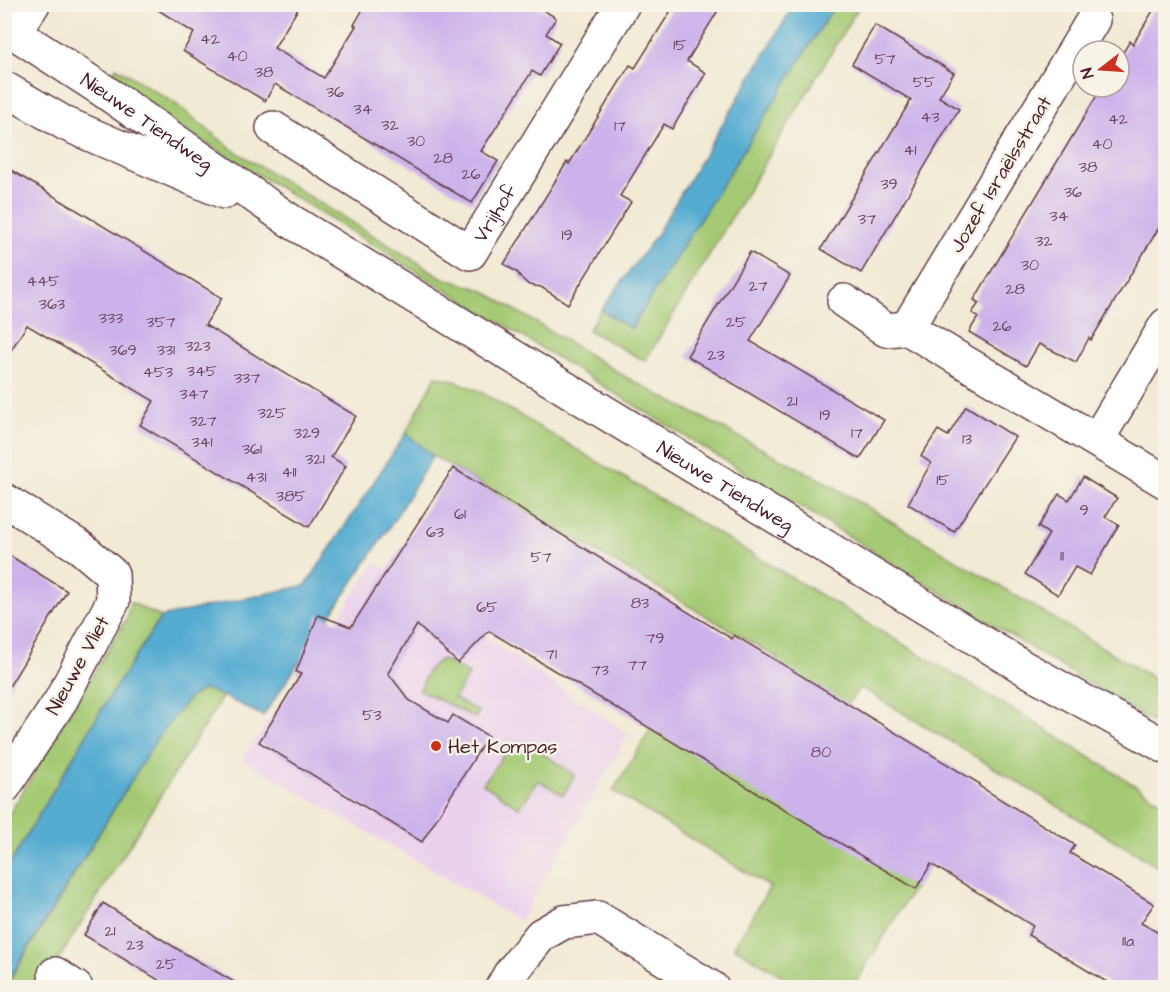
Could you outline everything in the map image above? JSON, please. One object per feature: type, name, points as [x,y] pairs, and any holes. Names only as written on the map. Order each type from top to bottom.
[{"type":"street","points":[[8,36],[33,4]]},
{"type":"street","name":"Vrijhof","points":[[273,128],[470,253],[623,4]]},
{"type":"street","name":"Jozef Israëlsstraat","points":[[907,328],[1093,20]]},
{"type":"street","name":"Nieuwe Tiendweg","points":[[8,36],[104,91],[289,219],[987,645],[1166,747]]},
{"type":"street","name":"Nieuwe Tiendweg","points":[[4,88],[66,124],[289,219]]},
{"type":"street","points":[[844,301],[886,330],[907,328],[1166,482]]},
{"type":"street","points":[[1097,440],[1166,325]]},
{"type":"street","name":"Nieuwe Vliet","points":[[4,500],[80,547],[112,574],[113,601],[61,699],[4,788]]},
{"type":"street","points":[[502,987],[541,935],[564,921],[598,918],[711,987]]},
{"type":"shaded area","name":"Het Kompas","points":[[376,562],[628,734],[520,921],[242,759]]},
{"type":"green space","points":[[835,5],[860,5],[645,361],[588,330],[601,310],[631,329]]},
{"type":"green space","points":[[116,67],[176,104],[233,150],[443,278],[482,290],[629,379],[829,484],[1165,685],[1165,730],[107,82]]},
{"type":"green space","points":[[436,376],[479,391],[1028,719],[1165,804],[1165,871],[860,687],[844,709],[770,673],[778,658],[433,456],[406,433]]},
{"type":"green space","points":[[130,602],[161,617],[106,702],[5,872],[5,821],[127,618]]},
{"type":"green space","points":[[441,659],[469,674],[454,698],[479,712],[475,718],[420,690],[428,670]]},
{"type":"green space","points":[[204,689],[223,696],[41,987],[5,988],[158,737],[190,697]]},
{"type":"green space","points":[[654,724],[916,884],[853,987],[801,987],[734,947],[770,887],[613,791]]},
{"type":"green space","points":[[519,742],[533,747],[575,775],[563,795],[538,780],[520,808],[483,784],[509,747]]},
{"type":"water","points":[[794,5],[835,5],[631,329],[601,310],[655,237]]},
{"type":"water","points":[[406,433],[433,456],[389,528],[263,716],[204,689],[190,697],[158,737],[5,986],[5,872],[106,702],[161,617],[306,585]]},
{"type":"building","points":[[149,4],[301,4],[274,48],[324,78],[356,26],[354,25],[366,4],[534,4],[556,18],[546,34],[560,43],[540,76],[532,71],[481,151],[498,161],[472,203],[275,84],[265,101],[183,51],[194,33]]},
{"type":"building","points":[[675,4],[722,4],[687,61],[706,73],[672,129],[664,124],[620,196],[631,202],[568,304],[541,287],[529,285],[518,273],[504,264],[630,65],[635,68]]},
{"type":"building","points":[[1157,4],[1166,4],[1166,216],[1076,362],[1039,344],[1026,366],[969,332],[978,317],[972,313],[979,303],[974,300],[1095,99],[1131,99],[1131,42],[1133,44]]},
{"type":"building","points":[[875,25],[954,73],[939,97],[959,109],[861,273],[821,249],[911,100],[852,64]]},
{"type":"building","points":[[4,166],[222,298],[205,325],[356,416],[331,457],[346,466],[309,527],[140,425],[154,401],[27,325],[4,361]]},
{"type":"building","points":[[750,252],[790,276],[750,341],[884,420],[860,459],[687,356]]},
{"type":"building","points":[[966,406],[1015,437],[954,532],[908,504],[931,463],[921,456],[938,430],[948,436]]},
{"type":"building","points":[[453,468],[732,639],[734,635],[980,784],[979,786],[1075,845],[1070,853],[1154,904],[1141,923],[1166,937],[1166,987],[1115,987],[1028,935],[1033,926],[931,864],[916,889],[489,631],[458,663],[417,625],[388,673],[409,700],[448,723],[453,715],[488,736],[422,842],[259,742],[301,674],[296,672],[318,615],[351,627]]},
{"type":"building","points":[[1083,477],[1117,498],[1105,517],[1119,525],[1090,575],[1075,567],[1058,595],[1025,574],[1049,534],[1038,527],[1059,494],[1069,500]]},
{"type":"building","points":[[4,552],[67,591],[4,695]]},
{"type":"building","points":[[103,903],[243,987],[170,987],[84,935]]},
{"type":"place","name":"Het Kompas","points":[[436,746]]}]
